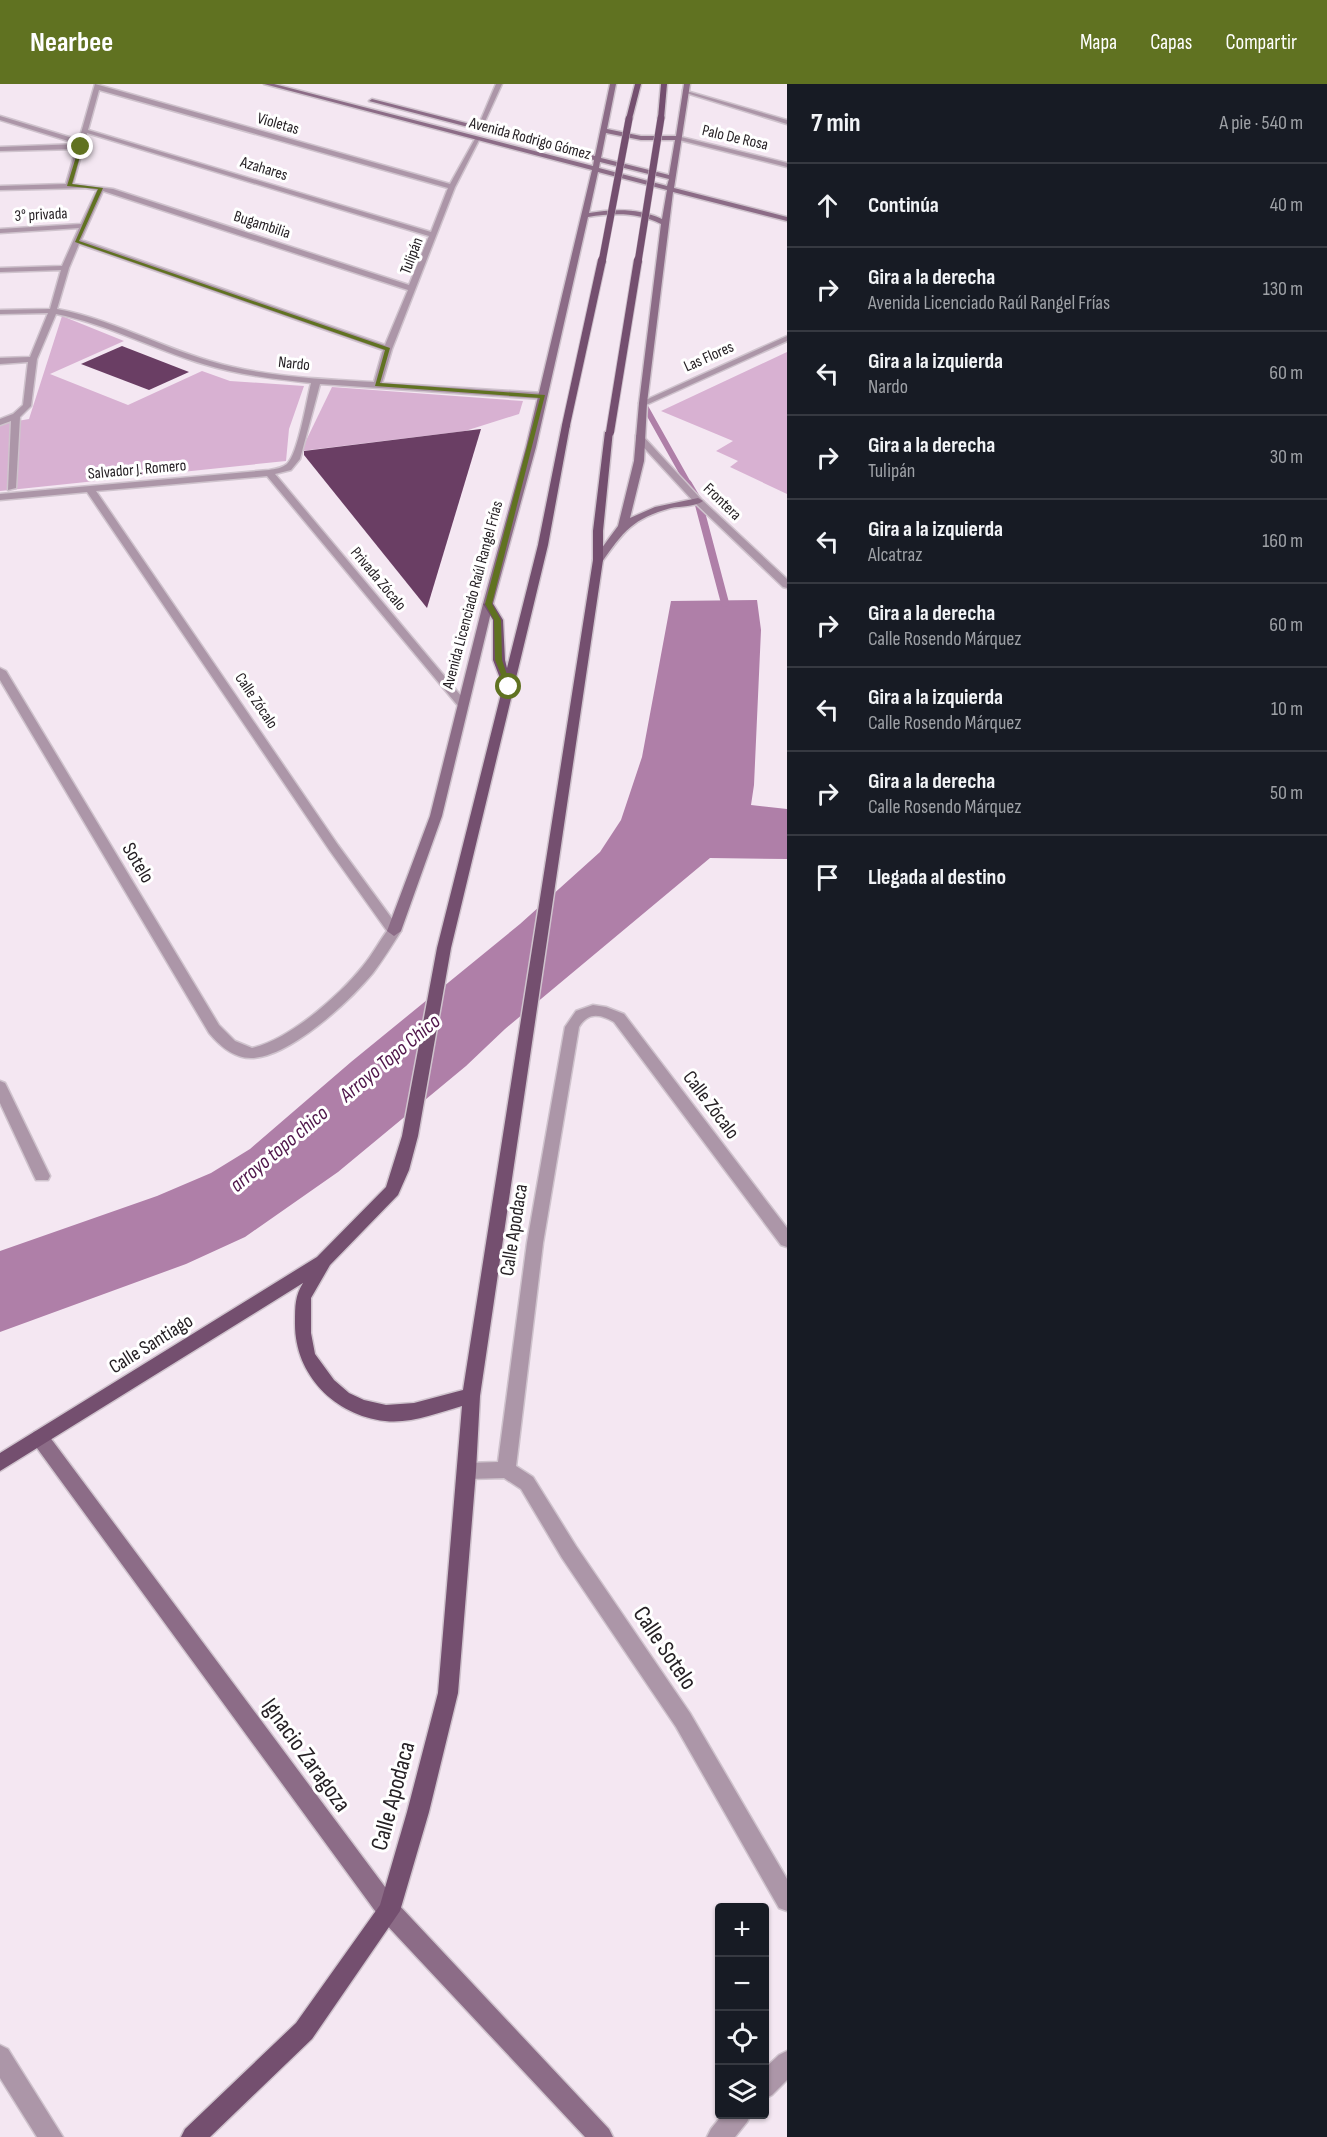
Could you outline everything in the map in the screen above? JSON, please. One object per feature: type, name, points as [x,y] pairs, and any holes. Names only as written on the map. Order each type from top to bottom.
[{"type":"main road","points":[[471,1396],[414,1411],[386,1413],[361,1407],[343,1398],[328,1384],[307,1356],[303,1334],[303,1297],[324,1260],[392,1191],[410,1136],[444,948],[543,545],[638,84]]},
{"type":"main road","name":"Calle Apodaca","points":[[193,2137],[304,2031],[389,1911],[418,1812],[448,1693],[467,1471],[471,1396],[598,560],[598,531],[610,432],[661,118],[664,84]]},
{"type":"main road","points":[[488,604],[498,620],[499,660],[509,687]]},
{"type":"main road","name":"Calle Santiago","points":[[0,1463],[324,1260]]},
{"type":"street","name":"Avenida Rodrigo Gómez","points":[[267,84],[787,219]]},
{"type":"street","points":[[479,128],[497,84]]},
{"type":"street","name":"Avenida Licenciado Raúl Rangel Frías","points":[[260,1052],[285,1040],[336,1000],[366,972],[394,931],[436,816],[488,604],[543,396],[596,171],[613,84]]},
{"type":"street","points":[[69,186],[97,86]]},
{"type":"street","name":"Violetas","points":[[97,86],[452,187]]},
{"type":"street","points":[[623,526],[639,461],[639,437],[665,223],[671,188],[676,179],[677,138],[686,87],[787,122]]},
{"type":"street","name":"Avenida Rodrigo Gómez","points":[[363,99],[676,179]]},
{"type":"street","points":[[0,118],[82,145]]},
{"type":"street","points":[[603,130],[641,138],[677,138]]},
{"type":"street","name":"Azahares","points":[[86,131],[434,236]]},
{"type":"street","name":"Palo De Rosa","points":[[677,138],[787,165]]},
{"type":"street","name":"Tulipán","points":[[377,385],[388,349],[452,187],[478,139]]},
{"type":"street","points":[[0,149],[82,145]]},
{"type":"street","name":"Bugambilia","points":[[0,188],[69,186],[101,188],[413,289]]},
{"type":"street","points":[[0,422],[16,416],[27,406],[33,359],[53,311],[65,268],[101,188]]},
{"type":"street","points":[[584,216],[603,212],[633,213],[665,223]]},
{"type":"street","name":"3° privada","points":[[0,231],[82,226]]},
{"type":"street","points":[[77,241],[388,349]]},
{"type":"street","points":[[0,270],[65,268]]},
{"type":"street","name":"Nardo","points":[[0,312],[53,311],[85,317],[244,374],[543,396]]},
{"type":"street","name":"Las Flores","points":[[643,403],[787,338]]},
{"type":"street","points":[[0,361],[33,359]]},
{"type":"street","points":[[273,472],[292,464],[298,452],[316,381]]},
{"type":"street","points":[[11,488],[16,416]]},
{"type":"street","name":"Frontera","points":[[639,437],[698,501],[787,585]]},
{"type":"street","name":"Salvador J. Romero","points":[[0,497],[273,472]]},
{"type":"street","name":"Privada Zócalo","points":[[273,472],[463,705]]},
{"type":"street","name":"Calle Zócalo","points":[[90,489],[334,848],[394,931]]},
{"type":"street","points":[[598,560],[623,526],[638,516],[662,506],[698,501]]},
{"type":"street","name":"Sotelo","points":[[0,671],[214,1029],[230,1046],[250,1054],[260,1052]]},
{"type":"street","name":"Calle Zócalo","points":[[593,1009],[607,1011],[619,1018],[787,1240]]},
{"type":"street","name":"Calle Apodaca","points":[[506,1470],[527,1301],[572,1027],[579,1017],[593,1009]]},
{"type":"street","points":[[0,1087],[42,1176]]},
{"type":"street","name":"Ignacio Zaragoza","points":[[40,1438],[389,1911],[601,2137]]},
{"type":"street","points":[[467,1471],[506,1470]]},
{"type":"street","name":"Calle Sotelo","points":[[506,1470],[527,1483],[568,1552],[683,1720],[787,1900]]},
{"type":"street","points":[[0,2057],[51,2137]]},
{"type":"street","points":[[769,2083],[787,2063]]},
{"type":"street","points":[[719,2137],[735,2119]]},
{"type":"shaded area","points":[[62,316],[124,341],[50,374],[128,405],[202,371],[230,381],[304,386],[289,429],[286,461],[0,491],[0,424],[29,419]]},
{"type":"shaded area","points":[[787,352],[787,494],[730,467],[738,461],[716,451],[733,441],[661,411]]},
{"type":"shaded area","points":[[332,387],[523,401],[519,414],[465,431],[301,451]]},
{"type":"water","points":[[757,600],[761,630],[754,785],[751,805],[787,809],[787,859],[710,858],[338,1172],[245,1237],[186,1264],[0,1332],[0,1251],[157,1196],[211,1173],[250,1149],[351,1062],[520,924],[600,852],[621,820],[642,757],[671,601]]},
{"type":"building","points":[[122,346],[189,372],[149,390],[81,364]]},
{"type":"building","points":[[481,429],[427,608],[304,455],[304,451]]},
{"type":"waterway","points":[[647,401],[643,403],[689,485]]},
{"type":"waterway","points":[[688,484],[698,501],[725,603]]},
{"type":"route","points":[[81,147],[69,186],[101,188],[77,241],[388,349],[377,385],[543,396],[488,604],[498,620],[500,667],[509,687]]},
{"type":"water label","name":"Arroyo Topo Chico","points":[[390,1058]]},
{"type":"water label","name":"arroyo topo chico","points":[[279,1149]]}]
